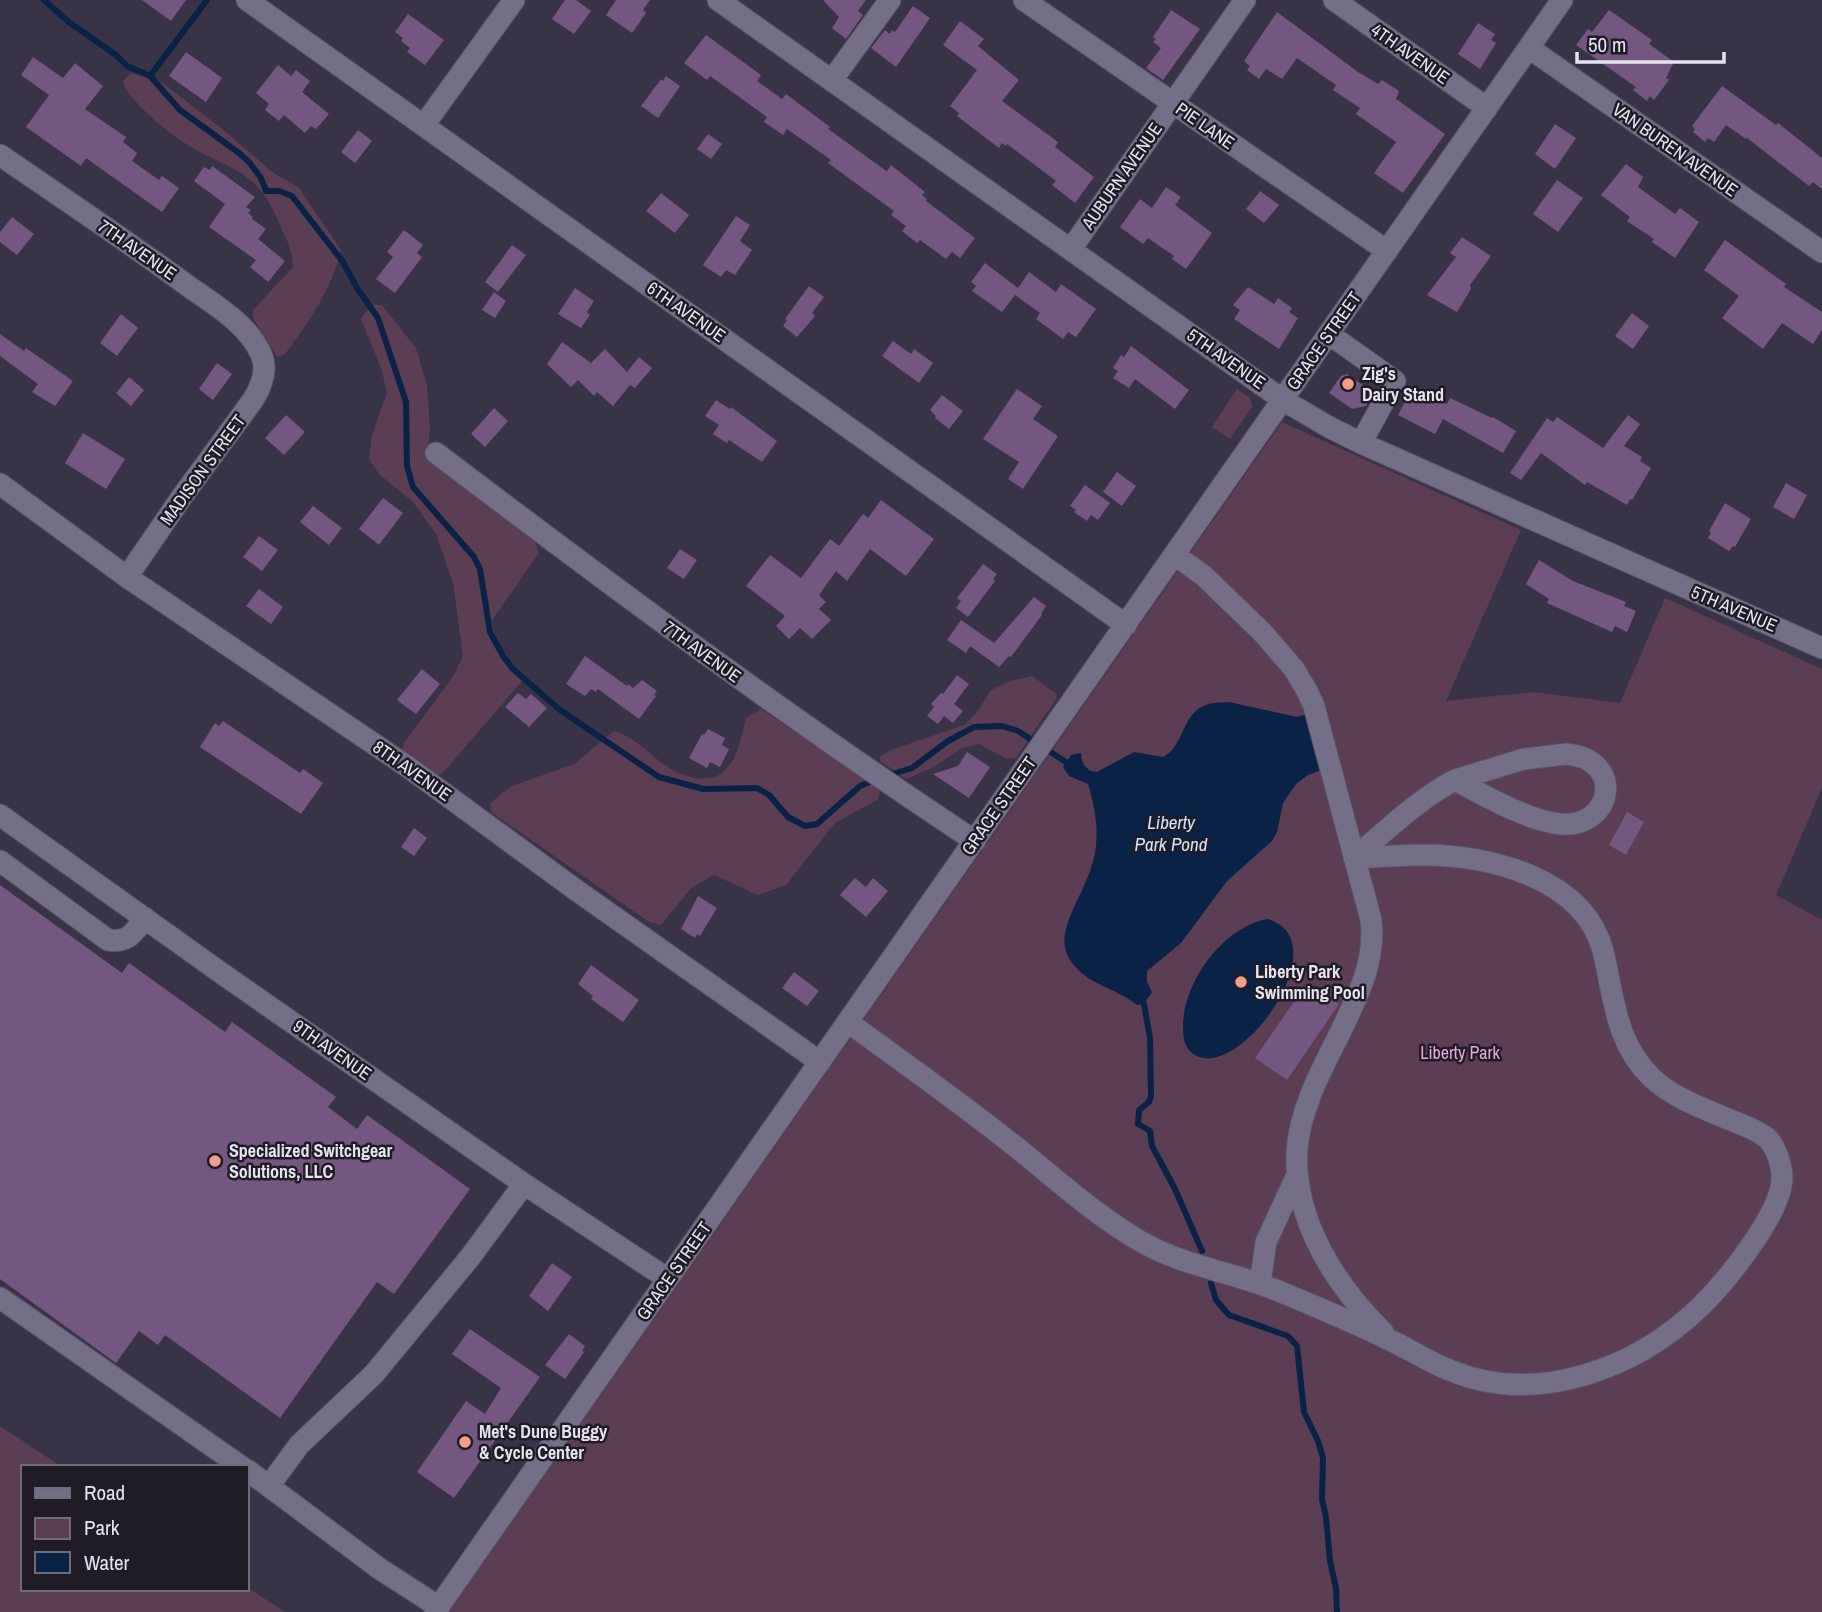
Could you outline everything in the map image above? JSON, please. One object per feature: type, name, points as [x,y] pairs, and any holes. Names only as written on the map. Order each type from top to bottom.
[{"type":"street","name":"6TH AVENUE","points":[[247,0],[1126,625]]},
{"type":"street","points":[[424,125],[514,0]]},
{"type":"street","name":"5TH AVENUE","points":[[719,0],[1283,400],[1361,443],[1822,648]]},
{"type":"street","points":[[832,80],[890,0]]},
{"type":"street","name":"PIE LANE","points":[[1024,0],[1387,251]]},
{"type":"street","name":"AUBURN AVENUE","points":[[1071,249],[1245,0]]},
{"type":"street","name":"4TH AVENUE","points":[[1334,0],[1487,108]]},
{"type":"street","name":"GRACE STREET","points":[[437,1610],[1562,0]]},
{"type":"street","name":"VAN BUREN AVENUE","points":[[1529,48],[1822,252]]},
{"type":"street","name":"7TH AVENUE","points":[[0,155],[226,314],[249,335],[262,357]]},
{"type":"street","points":[[1329,334],[1395,381],[1361,443]]},
{"type":"street","name":"MADISON STREET","points":[[127,577],[253,400],[260,387],[262,357]]},
{"type":"street","name":"7TH AVENUE","points":[[436,453],[728,671],[868,770],[975,841]]},
{"type":"street","name":"8TH AVENUE","points":[[0,484],[127,577],[408,767],[576,890],[820,1062]]},
{"type":"street","points":[[1175,555],[1204,576],[1263,634],[1294,669],[1314,706],[1371,920],[1371,953],[1362,987],[1313,1088],[1297,1147],[1297,1175],[1303,1204],[1326,1260],[1362,1310],[1395,1343]]},
{"type":"street","points":[[1354,858],[1434,791],[1455,780],[1524,758],[1581,755],[1593,762],[1603,774],[1606,786],[1605,798],[1589,818],[1576,823],[1560,824],[1545,821],[1493,800],[1455,780]]},
{"type":"street","name":"9TH AVENUE","points":[[0,815],[524,1184],[668,1279]]},
{"type":"street","points":[[848,1022],[975,1115],[1097,1212],[1139,1241],[1175,1259],[1260,1284],[1454,1372],[1480,1380],[1543,1383],[1598,1372],[1621,1363],[1677,1328],[1704,1303],[1729,1274],[1776,1204],[1783,1181],[1780,1161],[1767,1139],[1750,1128],[1674,1094],[1653,1080],[1640,1066],[1630,1052],[1618,1023],[1596,931],[1576,904],[1562,893],[1541,880],[1516,870],[1460,858],[1425,855],[1354,858]]},
{"type":"street","points":[[0,861],[108,940],[120,942],[132,935],[145,918]]},
{"type":"street","points":[[1260,1284],[1266,1242],[1297,1175]]},
{"type":"street","points":[[269,1486],[299,1445],[373,1374],[471,1256],[524,1184]]},
{"type":"street","points":[[0,1298],[239,1465]]},
{"type":"street","points":[[248,1471],[437,1610]]},
{"type":"green space","points":[[131,73],[160,81],[272,172],[299,188],[341,250],[326,292],[285,354],[277,357],[253,318],[253,310],[293,267],[289,246],[270,205],[249,179],[183,142],[141,108],[123,81]]},
{"type":"green space","points":[[374,305],[382,305],[416,348],[427,385],[430,430],[427,456],[535,541],[539,553],[492,620],[499,643],[524,676],[522,681],[442,774],[436,775],[402,751],[404,743],[454,675],[463,656],[453,583],[436,534],[413,502],[379,474],[369,459],[372,435],[387,393],[381,368],[361,319]]},
{"type":"green space","points":[[1237,389],[1250,398],[1252,407],[1230,439],[1212,427]]},
{"type":"green space","name":"Liberty Park","points":[[1282,422],[1521,530],[1446,701],[1534,692],[1620,703],[1665,598],[1822,669],[1822,788],[1776,895],[1822,920],[1822,1612],[449,1612]]},
{"type":"green space","points":[[1032,676],[1057,694],[1016,758],[1007,759],[979,744],[962,748],[930,769],[906,779],[880,761],[880,756],[891,750],[964,725],[975,715],[991,690],[1010,681]]},
{"type":"green space","points":[[761,709],[878,788],[880,794],[877,800],[835,823],[786,885],[758,895],[714,875],[691,888],[661,925],[649,922],[491,812],[490,803],[512,786],[574,764],[614,731],[634,740],[663,764],[679,773],[698,778],[716,776],[724,772],[733,759],[746,718]]},
{"type":"green space","points":[[0,1426],[59,1465],[21,1465],[21,1591],[248,1591],[248,1588],[285,1612],[0,1612]]},
{"type":"water","name":"Liberty Park Pond","points":[[1229,702],[1297,717],[1308,714],[1322,770],[1308,775],[1296,784],[1283,803],[1277,832],[1272,841],[1227,881],[1181,943],[1147,971],[1147,982],[1152,992],[1144,1004],[1137,1005],[1084,975],[1066,953],[1066,929],[1092,864],[1097,836],[1088,784],[1069,776],[1063,767],[1071,755],[1081,753],[1085,766],[1097,772],[1134,752],[1163,757],[1175,746],[1187,722],[1198,709],[1211,703]]},
{"type":"water","name":"Liberty Park Swimming Pool","points":[[1268,919],[1287,932],[1293,952],[1289,977],[1276,1004],[1258,1028],[1237,1047],[1216,1057],[1197,1056],[1186,1045],[1183,1029],[1184,1012],[1197,977],[1208,960],[1235,933]]},
{"type":"building","points":[[142,0],[186,0],[171,21]]},
{"type":"building","points":[[565,0],[576,0],[591,11],[574,34],[552,19]]},
{"type":"building","points":[[616,0],[650,0],[643,10],[646,13],[632,33],[606,15]]},
{"type":"building","points":[[823,0],[866,0],[858,11],[863,15],[846,39],[832,28],[839,17]]},
{"type":"building","points":[[913,6],[930,18],[896,67],[871,48],[885,30],[890,34],[892,30],[895,32]]},
{"type":"building","points":[[1171,10],[1200,29],[1163,80],[1146,68],[1161,48],[1153,42],[1156,39],[1153,37]]},
{"type":"building","points":[[1609,10],[1652,40],[1649,44],[1674,62],[1666,78],[1669,80],[1654,100],[1650,96],[1647,101],[1633,90],[1636,87],[1576,45],[1588,29],[1592,32]]},
{"type":"building","points":[[1277,12],[1358,72],[1378,84],[1382,80],[1399,91],[1396,99],[1445,134],[1403,193],[1374,173],[1396,142],[1356,114],[1360,108],[1333,90],[1336,85],[1297,58],[1282,79],[1266,69],[1259,79],[1247,70],[1250,66],[1244,61]]},
{"type":"building","points":[[408,14],[444,40],[425,65],[407,52],[410,48],[395,32]]},
{"type":"building","points":[[960,21],[984,39],[978,46],[1019,80],[1002,101],[1058,142],[1055,147],[1094,177],[1075,203],[1052,185],[1056,181],[1007,144],[1006,146],[1002,143],[999,148],[957,116],[959,113],[950,106],[977,70],[943,45]]},
{"type":"building","points":[[1478,23],[1495,34],[1491,40],[1496,43],[1480,69],[1458,54]]},
{"type":"building","points":[[706,35],[761,75],[757,81],[782,99],[786,94],[830,127],[828,129],[885,170],[891,165],[925,192],[922,195],[926,201],[975,238],[960,258],[952,252],[946,259],[920,240],[917,243],[902,231],[906,226],[891,215],[894,211],[828,163],[831,160],[787,129],[783,135],[764,122],[767,117],[710,76],[707,80],[684,63]]},
{"type":"building","points":[[186,52],[222,78],[206,102],[169,76]]},
{"type":"building","points":[[33,57],[63,78],[75,63],[103,86],[85,109],[126,137],[123,142],[137,153],[132,161],[159,180],[162,176],[179,188],[162,212],[86,158],[81,166],[26,127],[49,95],[21,75]]},
{"type":"building","points":[[278,65],[291,76],[296,70],[310,81],[302,92],[329,114],[316,129],[311,126],[305,133],[284,115],[279,121],[265,110],[269,104],[256,93]]},
{"type":"building","points":[[666,76],[680,86],[658,118],[641,106]]},
{"type":"building","points":[[1722,86],[1776,125],[1778,123],[1822,158],[1822,189],[1813,182],[1809,186],[1726,125],[1714,142],[1708,138],[1705,142],[1693,132],[1695,129],[1692,126]]},
{"type":"building","points":[[1555,124],[1576,138],[1555,169],[1535,154]]},
{"type":"building","points":[[358,130],[372,141],[355,163],[341,152]]},
{"type":"building","points":[[708,134],[722,144],[711,159],[697,149]]},
{"type":"building","points":[[1626,164],[1643,177],[1638,187],[1675,214],[1680,208],[1699,222],[1675,258],[1652,242],[1654,239],[1627,221],[1630,217],[1601,195]]},
{"type":"building","points":[[212,166],[255,197],[246,207],[251,210],[248,213],[252,219],[266,229],[258,239],[285,261],[268,282],[250,267],[256,260],[209,227],[225,204],[194,181],[204,167],[210,170]]},
{"type":"building","points":[[1557,180],[1583,198],[1558,232],[1533,214]]},
{"type":"building","points":[[1166,187],[1181,197],[1175,205],[1212,233],[1186,269],[1172,259],[1174,256],[1148,238],[1143,244],[1120,227],[1140,199],[1152,208]]},
{"type":"building","points":[[1260,191],[1279,205],[1264,223],[1246,209]]},
{"type":"building","points":[[661,193],[689,215],[675,233],[646,211]]},
{"type":"building","points":[[736,216],[750,225],[740,241],[752,250],[735,275],[726,270],[721,277],[703,265]]},
{"type":"building","points":[[12,217],[34,234],[17,255],[0,242],[0,232]]},
{"type":"building","points":[[404,230],[423,245],[417,253],[422,257],[395,293],[376,279],[393,257],[387,252]]},
{"type":"building","points":[[1462,237],[1491,256],[1470,285],[1471,289],[1457,312],[1427,295],[1456,257],[1450,253]]},
{"type":"building","points":[[1725,240],[1786,284],[1784,287],[1822,312],[1822,330],[1813,344],[1782,323],[1763,349],[1722,318],[1739,296],[1704,270]]},
{"type":"building","points":[[512,245],[526,255],[498,292],[485,282]]},
{"type":"building","points":[[985,263],[1018,288],[1029,272],[1056,292],[1061,284],[1096,309],[1076,337],[1068,332],[1063,339],[1036,319],[1040,313],[1015,295],[1002,312],[972,291],[976,286],[971,282]]},
{"type":"building","points":[[809,286],[824,297],[812,313],[815,316],[797,337],[783,326],[787,320],[785,319]]},
{"type":"building","points":[[1248,287],[1274,304],[1278,298],[1292,308],[1289,312],[1298,318],[1279,349],[1234,319],[1240,310],[1233,305]]},
{"type":"building","points":[[575,288],[594,301],[587,312],[590,315],[581,328],[558,314]]},
{"type":"building","points":[[494,292],[506,301],[495,318],[482,310]]},
{"type":"building","points":[[1632,313],[1649,326],[1633,349],[1615,336]]},
{"type":"building","points":[[121,314],[138,328],[117,356],[100,343]]},
{"type":"building","points":[[0,334],[24,351],[26,348],[73,381],[55,406],[32,392],[38,384],[0,356]]},
{"type":"building","points":[[893,341],[911,354],[914,349],[933,363],[919,383],[882,356]]},
{"type":"building","points":[[562,342],[591,363],[605,349],[627,372],[639,357],[652,368],[635,388],[630,385],[613,406],[597,392],[594,396],[578,380],[571,387],[547,364]]},
{"type":"building","points":[[1131,346],[1189,390],[1175,409],[1135,379],[1129,388],[1113,378],[1118,371],[1113,368]]},
{"type":"building","points":[[217,363],[232,374],[213,400],[199,389]]},
{"type":"building","name":"Zig's Dairy Stand","points":[[1347,374],[1374,393],[1366,406],[1352,409],[1329,393],[1341,376]]},
{"type":"building","points":[[129,377],[144,390],[131,406],[116,393]]},
{"type":"building","points":[[1017,389],[1042,406],[1033,419],[1058,436],[1023,489],[1008,479],[1019,462],[983,439]]},
{"type":"building","points":[[1410,392],[1429,401],[1431,396],[1447,404],[1450,398],[1493,417],[1516,431],[1503,453],[1443,419],[1435,434],[1398,415]]},
{"type":"building","points":[[942,395],[963,411],[949,429],[935,418],[930,410]]},
{"type":"building","points":[[716,400],[730,409],[731,407],[777,441],[762,462],[729,440],[727,443],[713,434],[719,425],[705,416]]},
{"type":"building","points":[[494,408],[508,421],[485,447],[471,434]]},
{"type":"building","points":[[286,415],[305,432],[284,455],[265,438]]},
{"type":"building","points":[[1628,415],[1640,424],[1624,446],[1642,457],[1640,461],[1651,468],[1627,505],[1587,482],[1585,485],[1541,453],[1521,480],[1510,473],[1547,418],[1553,422],[1557,417],[1603,448]]},
{"type":"building","points":[[83,433],[125,459],[106,489],[65,463]]},
{"type":"building","points":[[1117,472],[1136,486],[1122,506],[1103,492]]},
{"type":"building","points":[[1786,483],[1807,495],[1794,519],[1773,507]]},
{"type":"building","points":[[1085,485],[1110,503],[1098,520],[1091,515],[1087,521],[1070,506]]},
{"type":"building","points":[[383,498],[403,513],[379,545],[359,529]]},
{"type":"building","points":[[881,500],[934,539],[906,576],[870,549],[847,581],[836,571],[819,595],[826,602],[819,609],[831,620],[812,639],[800,628],[789,639],[776,626],[785,616],[746,586],[770,555],[801,578],[830,539],[839,546],[863,514],[868,518]]},
{"type":"building","points":[[1725,503],[1751,519],[1735,547],[1729,551],[1708,538],[1711,533],[1709,531]]},
{"type":"building","points":[[313,506],[342,528],[329,545],[300,522]]},
{"type":"building","points":[[259,536],[278,550],[262,571],[243,557]]},
{"type":"building","points":[[680,549],[697,560],[684,579],[667,568]]},
{"type":"building","points":[[1539,560],[1573,581],[1626,602],[1624,606],[1636,611],[1627,632],[1615,626],[1612,632],[1547,603],[1549,599],[1526,584]]},
{"type":"building","points":[[983,564],[997,574],[993,579],[995,581],[968,617],[956,608],[961,601],[957,598]]},
{"type":"building","points":[[259,589],[283,607],[271,624],[246,606]]},
{"type":"building","points":[[1034,597],[1046,606],[1042,615],[1011,657],[999,667],[970,646],[966,653],[947,640],[961,620],[994,643]]},
{"type":"building","points":[[585,656],[627,686],[628,684],[633,688],[642,680],[657,691],[639,719],[598,689],[596,692],[591,689],[585,696],[566,684]]},
{"type":"building","points":[[422,669],[440,684],[416,714],[397,700]]},
{"type":"building","points":[[957,675],[969,684],[954,704],[963,711],[953,723],[944,716],[938,724],[927,716],[934,707],[931,704],[943,694]]},
{"type":"building","points":[[518,693],[526,699],[531,694],[547,708],[529,727],[505,707]]},
{"type":"building","points":[[223,721],[300,773],[303,769],[323,783],[301,814],[200,747],[215,723],[219,726]]},
{"type":"building","points":[[708,729],[725,738],[722,745],[729,749],[720,767],[710,762],[707,768],[689,758],[702,734]]},
{"type":"building","points":[[967,752],[990,767],[969,798],[933,774],[958,766]]},
{"type":"building","points":[[1627,812],[1644,822],[1626,855],[1609,845]]},
{"type":"building","points":[[414,828],[427,838],[414,856],[401,847]]},
{"type":"building","points":[[855,878],[866,887],[873,878],[888,891],[866,917],[840,895]]},
{"type":"building","name":"Specialized Switchgear Solutions, LLC","points":[[0,885],[122,973],[129,963],[225,1032],[232,1022],[336,1097],[328,1107],[357,1129],[367,1115],[470,1189],[394,1294],[377,1282],[280,1418],[165,1335],[158,1345],[139,1331],[116,1363],[0,1279]]},
{"type":"building","points":[[698,896],[717,908],[700,936],[697,934],[695,938],[681,929]]},
{"type":"building","points":[[591,965],[639,1000],[623,1022],[591,999],[593,996],[578,984]]},
{"type":"building","points":[[794,972],[819,991],[807,1006],[782,988]]},
{"type":"building","points":[[1307,983],[1339,1004],[1287,1080],[1255,1058]]},
{"type":"building","points":[[552,1263],[572,1277],[548,1311],[529,1296]]},
{"type":"building","points":[[470,1329],[540,1377],[454,1498],[417,1472],[466,1401],[485,1414],[501,1388],[452,1354]]},
{"type":"building","points":[[569,1334],[585,1346],[582,1351],[584,1352],[565,1379],[545,1365]]},
{"type":"waterway","points":[[44,0],[127,66],[150,76],[180,110],[249,162],[261,178],[266,191],[279,191],[292,196],[343,262],[378,318],[406,402],[407,466],[413,487],[474,557],[480,569],[490,632],[513,669],[560,710],[659,777],[703,789],[757,788],[769,795],[788,817],[805,826],[817,824],[860,786],[875,780]]},
{"type":"waterway","points":[[150,76],[207,0]]},
{"type":"waterway","points":[[886,776],[912,768],[948,741],[974,727],[1002,726],[1018,731],[1066,762]]},
{"type":"waterway","points":[[1144,1004],[1150,1038],[1151,1096],[1149,1102],[1139,1110],[1138,1124],[1150,1131],[1152,1146],[1175,1189],[1202,1251]]},
{"type":"waterway","points":[[1211,1283],[1216,1300],[1229,1315],[1288,1336],[1297,1346],[1304,1412],[1323,1458],[1322,1499],[1336,1588],[1337,1612]]},
{"type":"place","name":"Zig's Dairy Stand","points":[[1348,384]]},
{"type":"place","name":"Liberty Park Swimming Pool","points":[[1241,982]]},
{"type":"place","name":"Specialized Switchgear Solutions, LLC","points":[[215,1161]]},
{"type":"place","name":"Met's Dune Buggy & Cycle Center","points":[[465,1442]]}]
